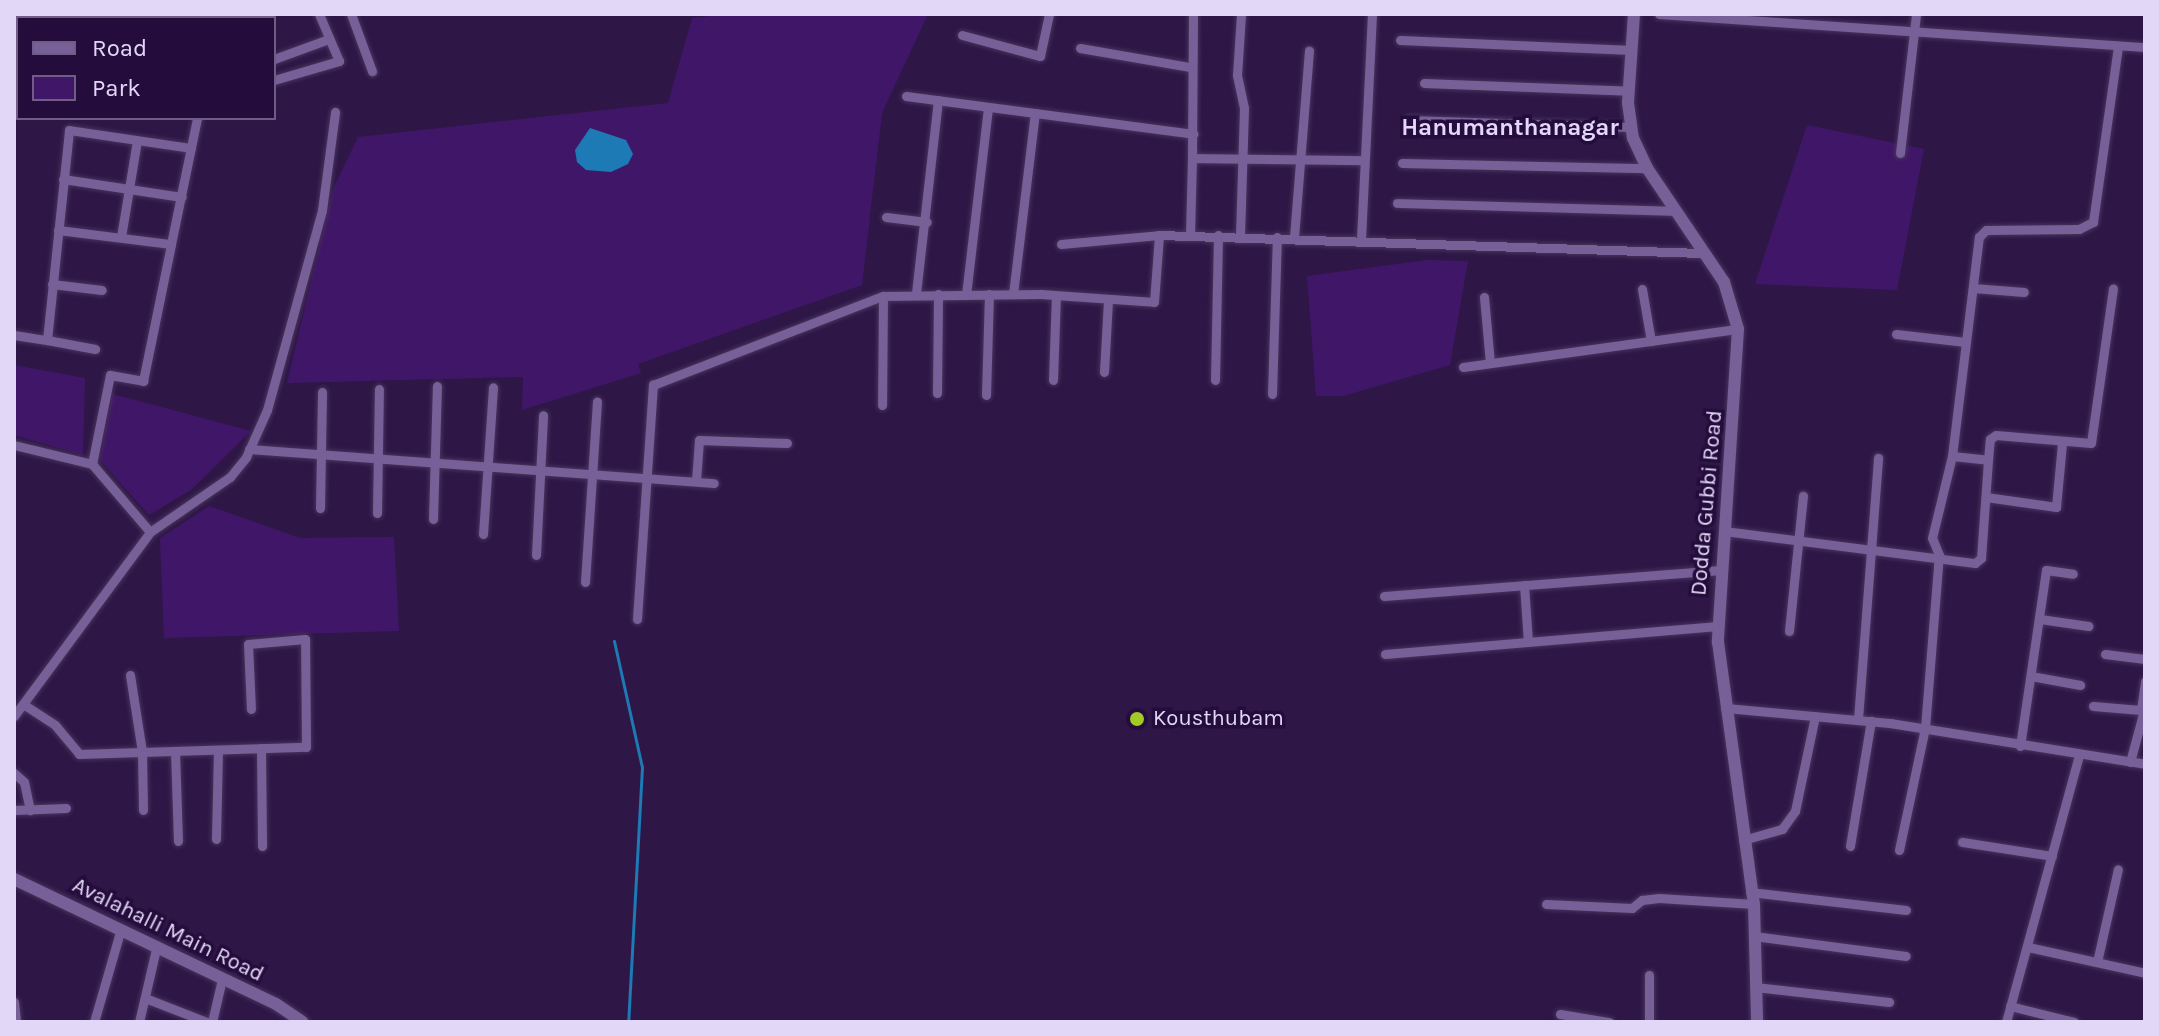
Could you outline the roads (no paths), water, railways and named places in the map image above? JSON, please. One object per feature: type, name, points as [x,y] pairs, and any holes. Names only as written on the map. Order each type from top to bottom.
[{"type":"main road","name":"Dodda Gubbi Road","points":[[1634,14],[1629,91],[1631,127],[1647,168],[1724,282],[1738,329],[1718,626],[1725,708],[1752,898],[1757,1022]]},
{"type":"main road","name":"Avalahalli Main Road","points":[[14,879],[222,979],[303,1022]]},
{"type":"street","points":[[276,79],[339,61],[319,14]]},
{"type":"street","points":[[351,14],[372,71]]},
{"type":"street","points":[[962,35],[1040,56],[1049,14]]},
{"type":"street","points":[[1190,235],[1194,134],[1190,67],[1193,14]]},
{"type":"street","points":[[1240,236],[1244,108],[1237,75],[1241,14]]},
{"type":"street","points":[[1361,239],[1372,14]]},
{"type":"street","points":[[1659,14],[2145,47]]},
{"type":"street","points":[[1900,153],[1916,14]]},
{"type":"street","points":[[276,58],[329,39]]},
{"type":"street","points":[[1400,40],[1632,50]]},
{"type":"street","points":[[1899,850],[1925,728],[1939,555],[1932,538],[1952,456],[1983,230],[2079,229],[2093,222],[2118,46]]},
{"type":"street","points":[[1080,48],[1190,67]]},
{"type":"street","points":[[1294,237],[1297,159],[1309,51]]},
{"type":"street","points":[[1424,83],[1629,91]]},
{"type":"street","points":[[906,96],[1194,134]]},
{"type":"street","points":[[916,293],[927,222],[938,100]]},
{"type":"street","points":[[966,295],[988,107]]},
{"type":"street","points":[[14,716],[150,532],[230,477],[249,449],[267,410],[322,210],[335,112]]},
{"type":"street","points":[[1013,294],[1035,113]]},
{"type":"street","points":[[92,464],[110,375],[143,381],[197,120]]},
{"type":"street","points":[[1408,120],[1631,127]]},
{"type":"street","points":[[47,340],[69,130],[191,148]]},
{"type":"street","points":[[121,237],[137,140]]},
{"type":"street","points":[[1192,158],[1363,160]]},
{"type":"street","points":[[1402,163],[1647,168]]},
{"type":"street","points":[[63,179],[182,197]]},
{"type":"street","points":[[1397,203],[1675,211]]},
{"type":"street","points":[[886,217],[927,222]]},
{"type":"street","points":[[58,230],[171,244]]},
{"type":"street","points":[[637,619],[653,385],[883,296],[916,293],[1013,294],[1154,302],[1159,235]]},
{"type":"street","points":[[1061,244],[1159,235],[1218,235],[1703,253]]},
{"type":"street","points":[[1215,380],[1218,235]]},
{"type":"street","points":[[1272,394],[1277,237]]},
{"type":"street","points":[[52,284],[102,290]]},
{"type":"street","points":[[1973,288],[2024,292]]},
{"type":"street","points":[[1642,289],[1651,341]]},
{"type":"street","points":[[1724,531],[1978,561],[1993,435],[2062,444],[2091,443],[2095,438],[2113,289]]},
{"type":"street","points":[[937,393],[938,294]]},
{"type":"street","points":[[986,395],[989,294]]},
{"type":"street","points":[[882,405],[883,296]]},
{"type":"street","points":[[1053,380],[1056,296]]},
{"type":"street","points":[[1484,297],[1490,363]]},
{"type":"street","points":[[1104,372],[1108,301]]},
{"type":"street","points":[[1463,367],[1738,329]]},
{"type":"street","points":[[1896,334],[1966,342]]},
{"type":"street","points":[[14,335],[95,349]]},
{"type":"street","points":[[433,519],[437,386]]},
{"type":"street","points":[[483,534],[490,467],[493,387]]},
{"type":"street","points":[[377,513],[379,389]]},
{"type":"street","points":[[320,508],[322,392]]},
{"type":"street","points":[[585,582],[597,401]]},
{"type":"street","points":[[536,555],[543,415]]},
{"type":"street","points":[[696,481],[699,440],[787,443]]},
{"type":"street","points":[[1986,497],[2056,507],[2062,444]]},
{"type":"street","points":[[14,445],[92,464],[150,532]]},
{"type":"street","points":[[249,449],[714,483]]},
{"type":"street","points":[[1952,456],[1988,460]]},
{"type":"street","points":[[1858,719],[1878,458]]},
{"type":"street","points":[[1789,631],[1803,496]]},
{"type":"street","points":[[1384,596],[1721,570]]},
{"type":"street","points":[[2020,746],[2046,570],[2073,574]]},
{"type":"street","points":[[1524,585],[1528,642]]},
{"type":"street","points":[[2040,619],[2088,626]]},
{"type":"street","points":[[1385,654],[1718,626]]},
{"type":"street","points":[[23,704],[60,729],[79,754],[306,747],[305,639],[248,644],[251,709]]},
{"type":"street","points":[[2105,654],[2145,659]]},
{"type":"street","points":[[130,675],[142,752],[143,810]]},
{"type":"street","points":[[2031,676],[2080,685]]},
{"type":"street","points":[[2130,762],[2143,710],[2145,681]]},
{"type":"street","points":[[2093,706],[2143,710]]},
{"type":"street","points":[[1725,708],[1858,719],[2145,764]]},
{"type":"street","points":[[1743,840],[1782,829],[1795,811],[1815,716]]},
{"type":"street","points":[[1850,846],[1871,721]]},
{"type":"street","points":[[261,748],[262,846]]},
{"type":"street","points":[[216,839],[218,750]]},
{"type":"street","points":[[175,751],[178,841]]},
{"type":"street","points":[[2006,1022],[2079,755]]},
{"type":"street","points":[[14,773],[24,782],[30,810]]},
{"type":"street","points":[[14,810],[66,808]]},
{"type":"street","points":[[1962,842],[2052,856]]},
{"type":"street","points":[[2097,962],[2118,869]]},
{"type":"street","points":[[1546,904],[1632,908],[1642,900],[1659,898],[1752,898],[1906,910]]},
{"type":"street","points":[[94,1022],[120,932]]},
{"type":"street","points":[[1754,936],[1906,956]]},
{"type":"street","points":[[2028,947],[2145,973]]},
{"type":"street","points":[[139,1022],[156,949]]},
{"type":"street","points":[[1649,975],[1649,1022]]},
{"type":"street","points":[[145,998],[209,1022],[222,979]]},
{"type":"street","points":[[1755,987],[1889,1002]]},
{"type":"street","points":[[14,1002],[16,1022]]},
{"type":"street","points":[[2010,1006],[2074,1022]]},
{"type":"street","points":[[1560,1014],[1609,1022]]},
{"type":"water","points":[[590,128],[626,140],[633,154],[628,164],[611,172],[586,170],[577,162],[575,150]]},
{"type":"waterway","points":[[614,641],[642,767],[628,1022]]},
{"type":"place","name":"Kousthubam","points":[[1137,719]]},
{"type":"district","name":"Hanumanthanagar","points":[[1510,128]]}]
